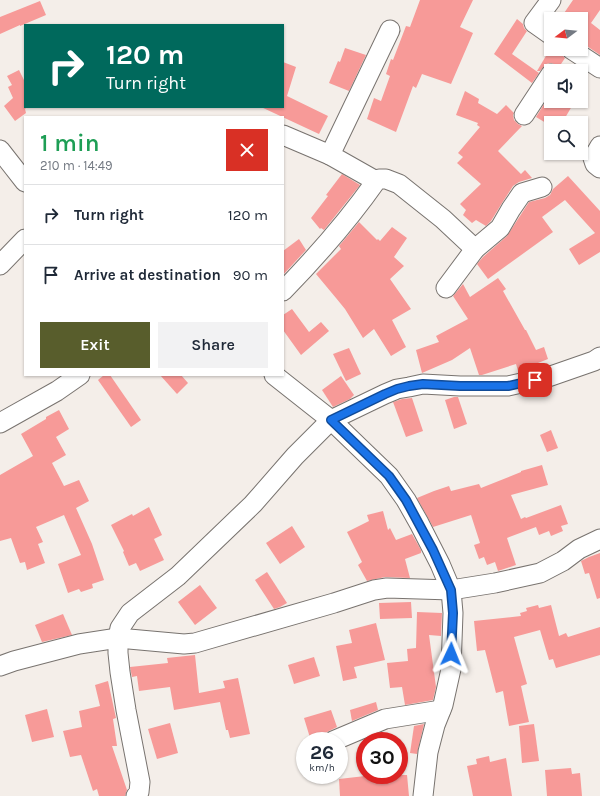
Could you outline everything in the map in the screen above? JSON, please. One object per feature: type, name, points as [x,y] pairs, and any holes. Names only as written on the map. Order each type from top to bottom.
[{"type":"street","points":[[544,30],[534,23],[550,0]]},
{"type":"street","points":[[330,155],[390,30]]},
{"type":"street","points":[[582,56],[600,68]]},
{"type":"street","points":[[524,115],[544,85]]},
{"type":"street","points":[[284,135],[330,155],[376,180],[386,179],[399,184],[443,219],[475,249]]},
{"type":"street","points":[[600,146],[593,158],[595,164],[600,168]]},
{"type":"street","points":[[0,150],[24,181]]},
{"type":"street","points":[[284,290],[334,236],[376,180]]},
{"type":"street","points":[[446,288],[475,249],[500,228],[522,193],[542,187]]},
{"type":"street","points":[[0,265],[24,240]]},
{"type":"street","points":[[136,796],[139,792],[140,782],[120,672],[118,638],[120,628],[130,613],[178,576],[253,504],[295,456],[331,420],[385,394],[409,386],[423,384],[508,386],[548,377],[600,357]]},
{"type":"street","points":[[0,423],[58,391],[79,376]]},
{"type":"street","points":[[275,376],[331,420],[389,476],[406,500],[440,564],[451,590],[453,613],[451,668],[443,705],[435,725],[428,752],[423,796]]},
{"type":"street","points":[[0,666],[79,644],[118,638],[184,644],[195,643],[311,610],[374,590],[387,588],[451,590],[495,583],[540,573],[579,549],[600,540]]},
{"type":"street","points":[[348,735],[384,719],[441,710]]},
{"type":"building","points":[[420,0],[473,0],[460,27],[473,33],[451,84],[422,74],[416,88],[413,86],[396,132],[367,119],[374,98],[381,101],[390,76],[386,74],[391,59],[393,60],[406,26],[410,27]]},
{"type":"building","points":[[573,0],[600,0],[600,10],[591,23],[600,30],[600,55],[588,47],[588,12],[565,12]]},
{"type":"building","points":[[40,1],[46,15],[0,34],[0,17]]},
{"type":"building","points":[[517,19],[523,24],[527,31],[512,54],[539,73],[532,83],[494,54]]},
{"type":"building","points":[[345,48],[366,55],[349,91],[329,83],[338,61],[340,62]]},
{"type":"building","points":[[546,56],[563,56],[565,58],[561,64],[544,64],[540,71],[537,71]]},
{"type":"building","points":[[284,62],[296,67],[287,96],[328,116],[319,134],[284,118],[284,116],[280,116],[263,108],[284,108]]},
{"type":"building","points":[[19,70],[24,80],[24,108],[26,108],[26,113],[15,121],[4,106],[13,98],[8,87],[12,85],[7,76]]},
{"type":"building","points":[[465,91],[479,99],[478,103],[497,114],[506,105],[514,113],[514,120],[522,126],[498,151],[521,174],[525,170],[532,178],[519,182],[513,186],[491,221],[486,226],[476,220],[472,223],[463,215],[466,210],[460,204],[481,184],[457,163],[463,157],[458,153],[480,127],[477,125],[478,123],[456,115]]},
{"type":"building","points":[[544,104],[544,108],[571,108],[566,116],[544,116],[544,122],[536,117]]},
{"type":"building","points":[[342,174],[360,185],[324,230],[321,228],[320,229],[311,218],[328,196],[326,195]]},
{"type":"building","points":[[568,176],[600,211],[600,252],[579,265],[569,249],[595,233],[565,200],[542,217],[553,232],[488,279],[477,264],[507,236],[529,202],[545,198],[550,195],[553,189]]},
{"type":"building","points":[[359,222],[377,240],[378,239],[380,241],[392,227],[407,238],[394,257],[404,266],[390,279],[411,309],[392,320],[406,347],[391,356],[374,329],[363,338],[345,309],[316,274],[341,249],[339,246]]},
{"type":"building","points":[[299,239],[306,250],[284,274],[284,250]]},
{"type":"building","points":[[498,278],[506,289],[503,291],[536,350],[544,347],[548,359],[518,371],[516,364],[479,375],[470,348],[452,360],[422,373],[416,350],[439,342],[436,336],[468,319],[453,296],[463,284],[470,297]]},
{"type":"building","points":[[292,309],[309,332],[321,322],[329,331],[301,355],[284,331],[284,314]]},
{"type":"building","points":[[349,348],[361,374],[346,381],[333,354]]},
{"type":"building","points":[[103,376],[111,376],[141,420],[131,427],[98,380]]},
{"type":"building","points":[[161,376],[182,376],[188,383],[177,394]]},
{"type":"building","points":[[341,376],[354,395],[350,399],[333,407],[322,390]]},
{"type":"building","points":[[458,397],[467,424],[454,429],[445,400]]},
{"type":"building","points":[[412,398],[423,431],[406,437],[393,402]]},
{"type":"building","points":[[59,410],[69,429],[56,437],[66,455],[52,463],[64,486],[79,480],[89,501],[76,508],[92,544],[104,580],[92,584],[93,588],[81,592],[79,589],[68,593],[58,564],[81,555],[64,515],[36,527],[43,542],[38,544],[45,563],[27,570],[25,562],[20,563],[11,538],[0,541],[0,475],[33,456],[21,434]]},
{"type":"building","points":[[551,430],[558,448],[547,452],[540,435]]},
{"type":"building","points":[[542,465],[548,485],[511,495],[521,519],[561,505],[568,524],[561,526],[563,531],[551,536],[549,531],[539,535],[536,527],[507,538],[516,565],[498,571],[495,562],[487,565],[484,557],[479,559],[474,545],[480,543],[471,515],[433,527],[417,498],[449,486],[451,491],[479,484],[481,488],[521,471]]},
{"type":"building","points":[[149,507],[162,535],[154,539],[164,560],[140,571],[136,563],[129,566],[123,552],[124,551],[111,525],[132,514],[133,516]]},
{"type":"building","points":[[383,511],[388,530],[390,528],[396,540],[412,534],[421,550],[421,553],[405,559],[410,578],[385,577],[367,581],[358,565],[362,562],[347,532],[369,521],[367,515]]},
{"type":"building","points":[[292,526],[305,547],[280,564],[266,543]]},
{"type":"building","points":[[600,553],[600,598],[597,599],[589,573],[585,574],[581,561]]},
{"type":"building","points":[[267,572],[287,603],[274,609],[255,580]]},
{"type":"building","points":[[200,585],[217,608],[195,625],[178,602]]},
{"type":"building","points":[[411,602],[412,618],[380,619],[379,603]]},
{"type":"building","points":[[538,605],[539,608],[551,605],[559,636],[566,633],[568,637],[600,627],[600,655],[556,668],[553,659],[549,660],[540,630],[514,637],[527,684],[521,686],[529,722],[509,726],[503,691],[496,693],[485,650],[477,651],[474,621],[521,616],[520,613],[527,611],[526,608]]},
{"type":"building","points":[[417,612],[442,613],[441,636],[429,635],[436,687],[433,700],[405,705],[402,687],[390,688],[387,663],[408,661],[407,649],[416,648]]},
{"type":"building","points":[[63,614],[72,635],[42,642],[35,625]]},
{"type":"building","points":[[376,623],[385,660],[354,667],[357,678],[343,681],[336,646],[352,643],[349,630]]},
{"type":"building","points":[[195,655],[199,693],[225,688],[223,681],[238,678],[250,734],[230,738],[228,730],[226,730],[220,702],[174,710],[170,687],[139,691],[137,676],[132,677],[130,667],[168,663],[167,658]]},
{"type":"building","points":[[314,657],[320,676],[294,684],[288,665]]},
{"type":"building","points":[[108,681],[116,718],[113,719],[117,746],[112,746],[127,790],[125,796],[99,796],[97,789],[93,791],[81,755],[70,757],[63,731],[82,727],[79,711],[100,706],[95,685]]},
{"type":"building","points":[[376,702],[378,710],[352,721],[350,710]]},
{"type":"building","points":[[47,709],[54,737],[32,742],[25,715]]},
{"type":"building","points":[[331,710],[337,727],[328,732],[308,732],[304,718]]},
{"type":"building","points":[[170,723],[178,753],[157,759],[148,729]]},
{"type":"building","points":[[424,724],[417,754],[410,753],[414,726]]},
{"type":"building","points":[[534,724],[539,761],[522,763],[519,726]]},
{"type":"building","points":[[489,756],[490,762],[506,758],[512,796],[473,796],[467,766],[477,764],[476,759]]},
{"type":"building","points":[[571,768],[572,774],[580,773],[582,796],[547,796],[545,770]]},
{"type":"building","points":[[356,777],[356,784],[408,784],[409,796],[340,796],[339,784],[348,784],[348,778]]},
{"type":"route","points":[[451,654],[453,613],[451,590],[433,550],[406,500],[389,476],[331,420],[385,394],[409,386],[423,384],[508,386],[535,380]]}]
